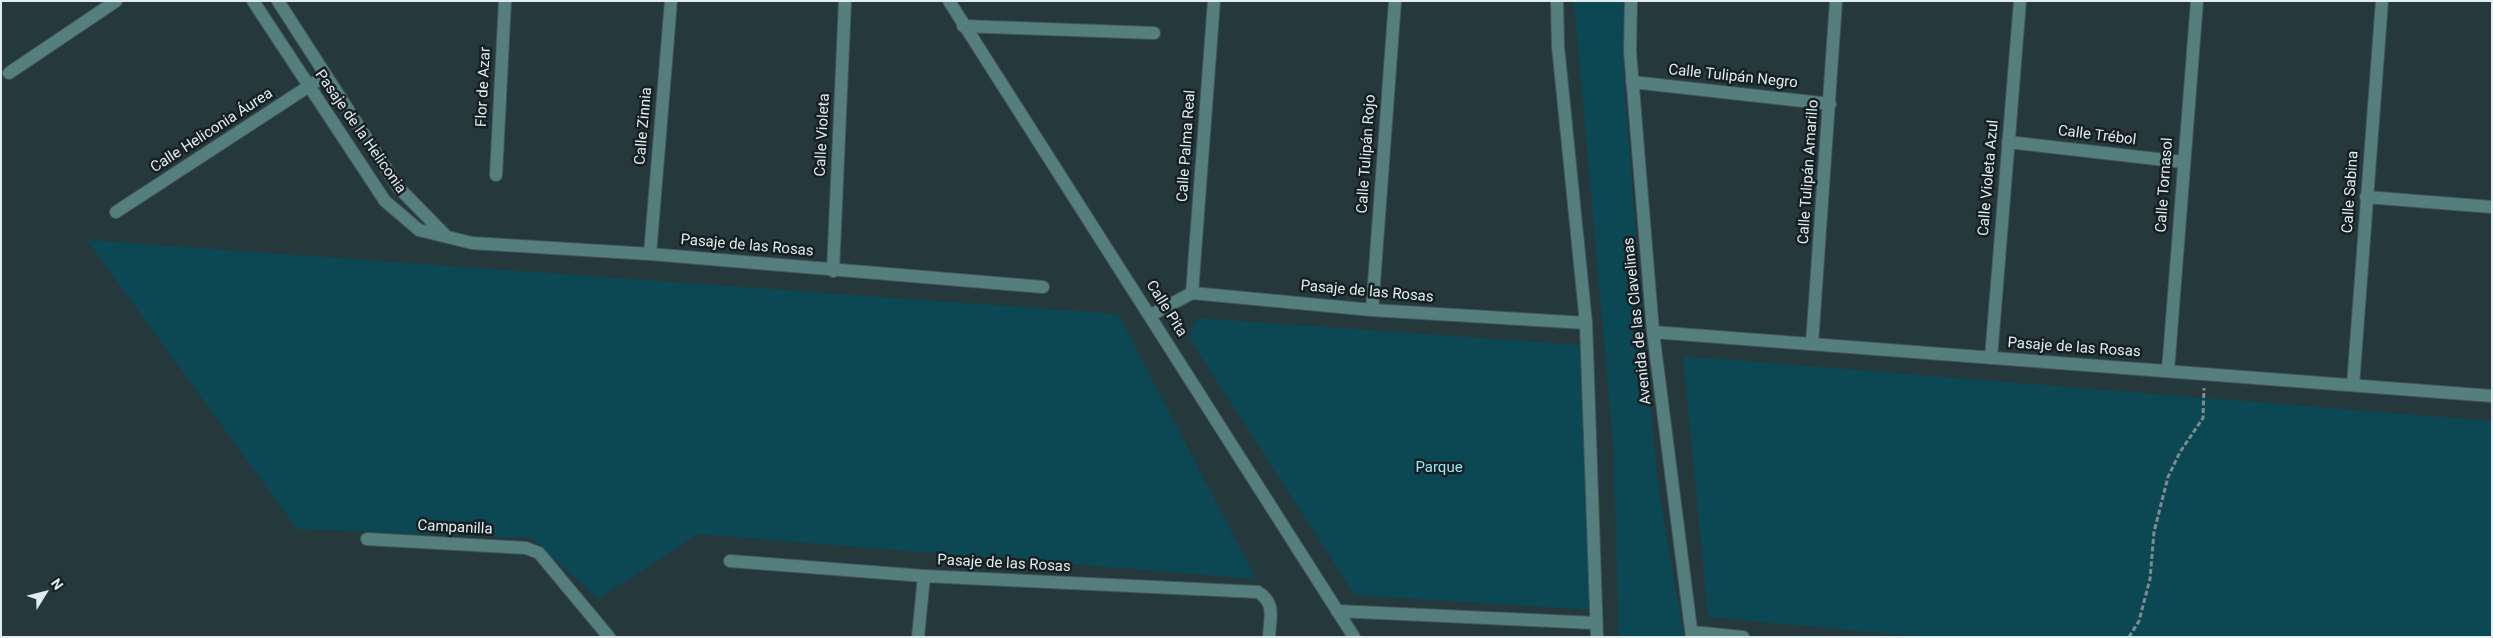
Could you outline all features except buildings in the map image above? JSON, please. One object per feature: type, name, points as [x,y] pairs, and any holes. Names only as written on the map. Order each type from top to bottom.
[{"type":"street","points":[[9,73],[116,1]]},
{"type":"street","name":"Pasaje de la Heliconia","points":[[253,1],[385,201],[419,230],[449,239]]},
{"type":"street","name":"Pasaje de la Heliconia","points":[[278,1],[398,187],[449,239]]},
{"type":"street","name":"Flor de Azar","points":[[496,174],[505,1]]},
{"type":"street","name":"Calle Zinnia","points":[[650,254],[671,1]]},
{"type":"street","name":"Calle Violeta","points":[[833,270],[845,1]]},
{"type":"street","name":"Calle Pita","points":[[949,1],[963,26],[1151,315],[1354,637]]},
{"type":"street","name":"Calle Palma Real","points":[[1192,292],[1214,1]]},
{"type":"street","name":"Calle Tulipán Rojo","points":[[1372,310],[1395,1]]},
{"type":"street","points":[[1556,1],[1558,46],[1586,323],[1597,637]]},
{"type":"street","name":"Avenida de las Clavelinas","points":[[1631,1],[1630,51],[1632,82],[1654,332],[1692,635]]},
{"type":"street","name":"Calle Tulipán Amarillo","points":[[1812,344],[1836,1]]},
{"type":"street","name":"Calle Violeta Azul","points":[[1991,358],[2020,1]]},
{"type":"street","name":"Calle Tornasol","points":[[2168,372],[2197,1]]},
{"type":"street","name":"Calle Sabina","points":[[2353,386],[2382,1]]},
{"type":"street","points":[[963,26],[1154,33]]},
{"type":"street","name":"Calle Heliconia Áurea","points":[[116,212],[309,88],[326,75]]},
{"type":"street","name":"Calle Tulipán Negro","points":[[1632,82],[1830,104]]},
{"type":"street","name":"Calle Trébol","points":[[2008,142],[2183,162]]},
{"type":"street","points":[[2366,197],[2492,207]]},
{"type":"street","name":"Pasaje de las Rosas","points":[[449,239],[472,243],[650,254],[1043,287]]},
{"type":"street","points":[[1151,315],[1192,292]]},
{"type":"street","name":"Pasaje de las Rosas","points":[[1192,292],[1372,310],[1586,323]]},
{"type":"street","name":"Pasaje de las Rosas","points":[[1654,332],[2492,396]]},
{"type":"street","name":"Campanilla","points":[[367,539],[526,548],[539,553],[609,637]]},
{"type":"street","name":"Pasaje de las Rosas","points":[[730,561],[924,576],[1258,592],[1266,597],[1271,604],[1270,637]]},
{"type":"street","points":[[918,637],[924,576]]},
{"type":"street","points":[[1337,611],[1596,623]]},
{"type":"street","points":[[1692,635],[1743,637]]},
{"type":"path","points":[[2129,637],[2139,621],[2150,579],[2154,532],[2168,477],[2180,452],[2202,418],[2204,374]]},
{"type":"green space","points":[[1574,1],[1625,1],[1624,84],[1644,341],[1658,485],[1684,637],[1619,637],[1613,443]]},
{"type":"green space","points":[[87,240],[1118,314],[1256,579],[698,534],[598,599],[532,538],[297,529]]},
{"type":"green space","name":"Parque","points":[[1198,318],[1581,345],[1594,610],[1355,595],[1191,341],[1191,329]]},
{"type":"green space","points":[[1683,356],[2492,421],[2492,637],[1925,637],[1708,617]]}]
